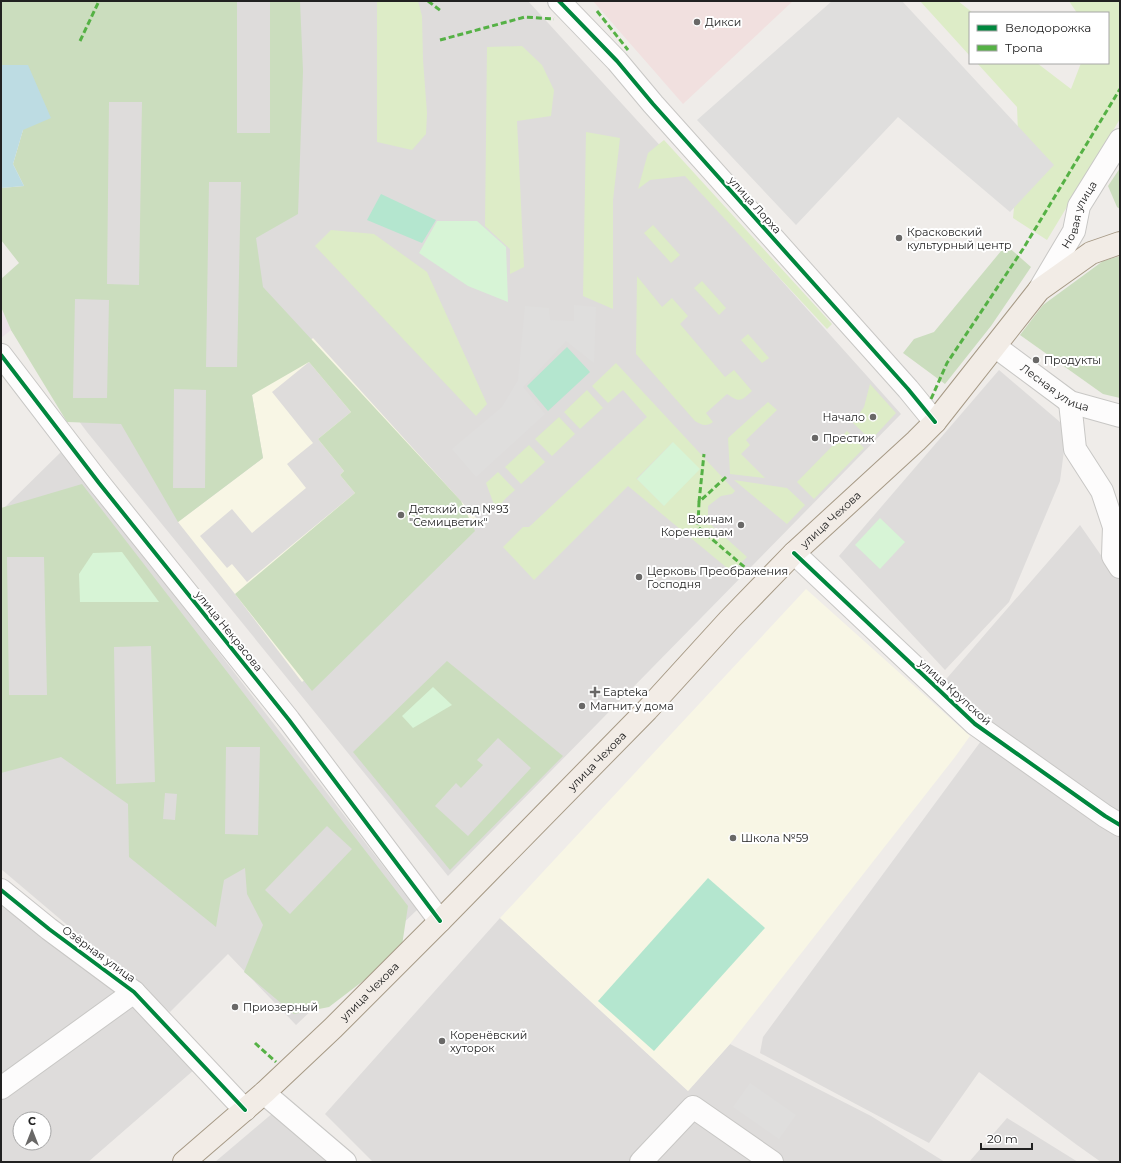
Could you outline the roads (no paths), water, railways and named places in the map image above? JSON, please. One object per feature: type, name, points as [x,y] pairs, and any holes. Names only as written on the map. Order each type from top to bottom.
[{"type":"main road","name":"Новая улица","points":[[996,347],[1039,290],[1091,254],[1120,243]]},
{"type":"main road","name":"улица Чехова","points":[[184,1162],[264,1093],[333,1028],[440,921],[647,710],[794,553],[935,422],[996,347]]},
{"type":"street","name":"улица Лорха","points":[[559,1],[617,61],[652,104],[908,389],[935,422]]},
{"type":"street","name":"Новая улица","points":[[1039,290],[1074,231],[1079,206],[1120,140]]},
{"type":"street","points":[[1074,231],[1073,236],[1079,249],[1085,253],[1091,254]]},
{"type":"street","name":"Лесная улица","points":[[996,347],[1070,402],[1120,416]]},
{"type":"street","name":"улица Некрасова","points":[[1,355],[99,483],[289,720],[440,921]]},
{"type":"street","points":[[1070,402],[1075,449],[1102,491],[1114,527],[1113,556],[1120,567]]},
{"type":"street","name":"улица Крупской","points":[[794,553],[975,724],[1120,825]]},
{"type":"street","name":"Озёрная улица","points":[[1,890],[49,929],[134,992],[245,1110]]},
{"type":"street","points":[[1,1088],[134,992]]},
{"type":"street","points":[[264,1093],[345,1162]]},
{"type":"street","points":[[641,1162],[694,1107],[772,1162]]},
{"type":"water","points":[[1,65],[28,65],[51,118],[23,130],[13,164],[24,186],[1,188]]},
{"type":"place","name":"Дикси","points":[[697,22]]},
{"type":"place","name":"Красковский культурный центр","points":[[899,238]]},
{"type":"place","name":"Продукты","points":[[1036,360]]},
{"type":"place","name":"Начало","points":[[873,417]]},
{"type":"place","name":"Престиж","points":[[815,438]]},
{"type":"place","name":"Детский сад №93 \"Семицветик\"","points":[[401,515]]},
{"type":"place","name":"Воинам Кореневцам","points":[[741,525]]},
{"type":"place","name":"Церковь Преображения Господня","points":[[639,577]]},
{"type":"place","name":"Eapteka","points":[[595,692]]},
{"type":"place","name":"Магнит у дома","points":[[582,706]]},
{"type":"place","name":"Школа №59","points":[[733,838]]},
{"type":"place","name":"Приозерный","points":[[235,1007]]},
{"type":"place","name":"Коренёвский хуторок","points":[[442,1041]]}]
